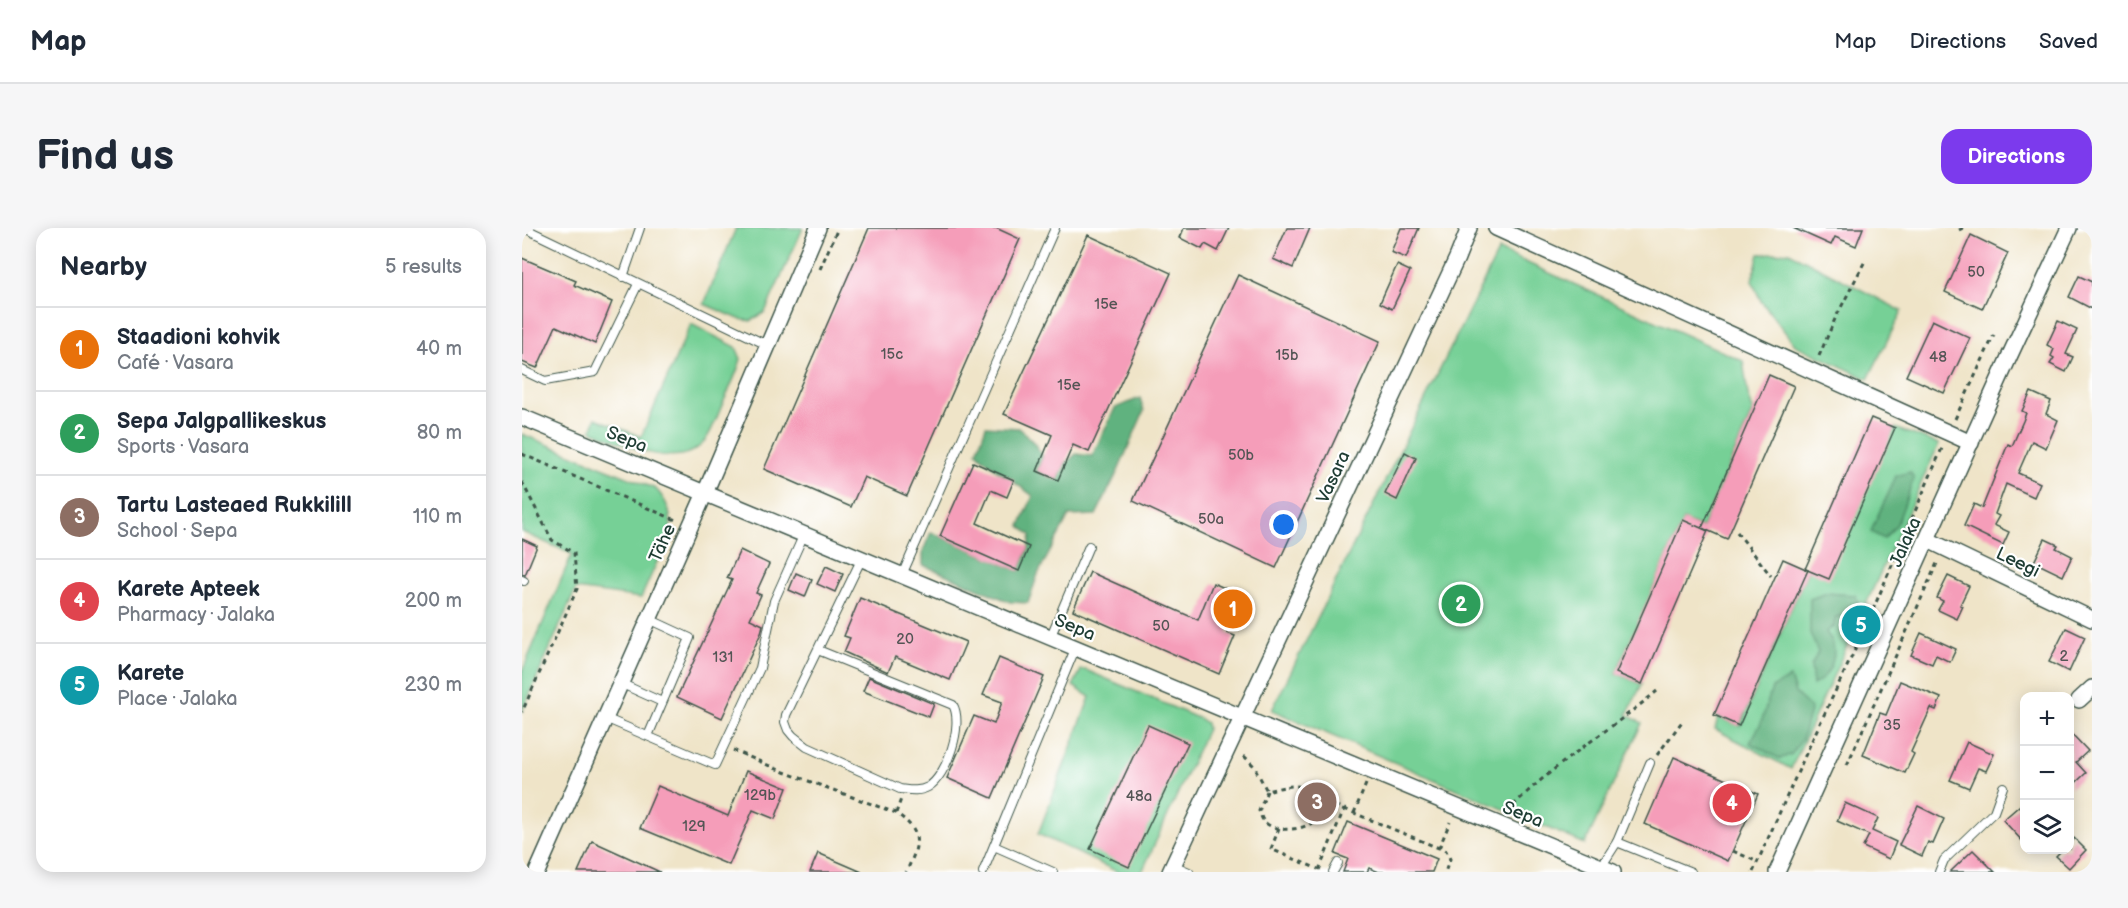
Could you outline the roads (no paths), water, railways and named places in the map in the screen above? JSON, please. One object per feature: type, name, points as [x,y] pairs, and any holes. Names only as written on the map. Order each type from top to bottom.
[{"type":"street","name":"Tähe","points":[[537,872],[691,526],[818,228]]},
{"type":"street","name":"Vasara","points":[[1172,868],[1469,228]]},
{"type":"street","points":[[1496,228],[1971,443]]},
{"type":"street","name":"Jalaka","points":[[1777,872],[2069,228]]},
{"type":"street","name":"Sepa","points":[[522,417],[1241,719],[1607,869]]},
{"type":"street","name":"Leegi","points":[[1928,540],[2092,619]]},
{"type":"street","points":[[2079,700],[2092,688]]},
{"type":"lane","points":[[524,228],[767,345]]},
{"type":"lane","points":[[623,277],[640,228]]},
{"type":"lane","points":[[902,575],[1055,228]]},
{"type":"lane","points":[[522,370],[546,381],[595,372],[638,284]]},
{"type":"lane","points":[[605,718],[715,765],[760,668],[774,601],[804,534]]},
{"type":"lane","points":[[1050,638],[1089,546]]},
{"type":"lane","points":[[818,650],[953,705],[958,722],[949,756],[941,775],[928,787],[916,791],[900,789],[807,747],[792,736],[785,722],[786,715],[862,558]]},
{"type":"lane","points":[[648,736],[690,638],[649,619]]},
{"type":"lane","points":[[983,872],[1075,648]]},
{"type":"lane","points":[[620,683],[662,702]]},
{"type":"lane","points":[[1607,869],[1650,763]]},
{"type":"lane","points":[[1939,872],[1944,860],[1994,812],[2003,787]]},
{"type":"lane","points":[[1617,842],[1691,872]]},
{"type":"lane","points":[[994,846],[1053,872]]},
{"type":"lane","points":[[1333,872],[1338,863]]},
{"type":"lane","points":[[1172,868],[1189,872]]},
{"type":"place","name":"Sepa Jalgpallikeskus","points":[[1461,604]]},
{"type":"place","name":"Staadioni kohvik","points":[[1233,609]]},
{"type":"place","name":"Karete","points":[[1861,625]]},
{"type":"place","name":"Tartu Lasteaed Rukkilill","points":[[1317,802]]},
{"type":"place","name":"Karete Apteek","points":[[1732,803]]}]
